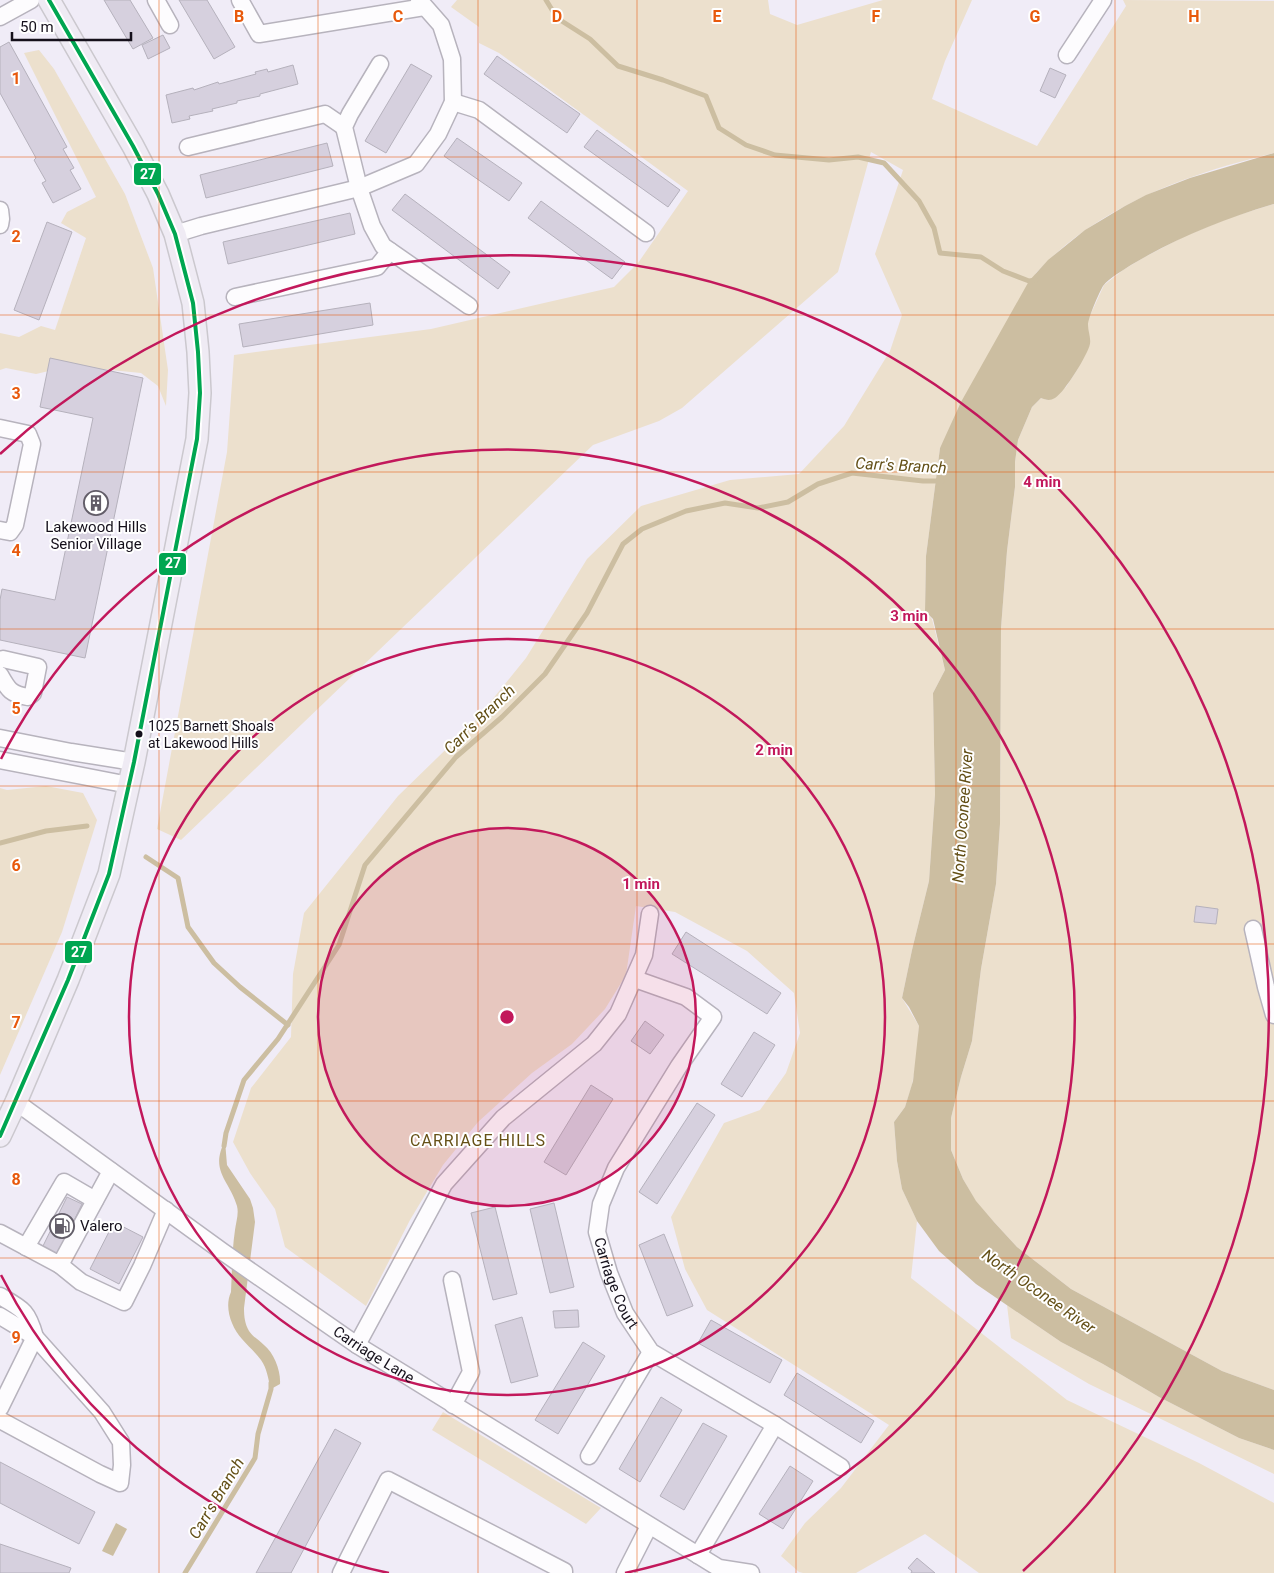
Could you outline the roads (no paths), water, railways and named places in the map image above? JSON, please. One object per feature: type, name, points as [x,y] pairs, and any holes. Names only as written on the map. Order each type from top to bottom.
[{"type":"main road","points":[[0,1136],[68,980],[109,874],[134,762],[198,439],[200,385],[193,302],[175,234],[158,194],[133,146],[49,0]]},
{"type":"street","points":[[0,17],[31,0]]},
{"type":"street","points":[[156,0],[170,25]]},
{"type":"street","points":[[175,234],[358,188],[416,164],[438,134],[453,102],[452,60],[441,25],[422,3],[259,34],[240,0]]},
{"type":"street","points":[[1067,54],[1103,0]]},
{"type":"street","points":[[380,64],[344,127],[358,188],[372,226],[383,246],[469,306]]},
{"type":"street","points":[[453,102],[479,110],[646,233]]},
{"type":"street","points":[[188,147],[325,114],[344,127]]},
{"type":"street","points":[[0,210],[0,225]]},
{"type":"street","points":[[235,297],[377,267],[390,251]]},
{"type":"street","points":[[0,428],[28,434],[32,444],[15,525],[10,532],[0,530]]},
{"type":"street","points":[[0,660],[3,659],[38,667],[33,693],[28,696],[17,695],[8,690],[0,674]]},
{"type":"street","points":[[0,738],[134,762]]},
{"type":"street","points":[[0,760],[129,785]]},
{"type":"street","points":[[357,1345],[444,1184],[503,1118],[594,1044],[618,1014],[644,955],[650,914]]},
{"type":"street","points":[[1254,929],[1274,1015]]},
{"type":"street","name":"Carriage Court","points":[[635,979],[686,997],[714,1017],[679,1066],[616,1168],[601,1204],[597,1232],[609,1273],[625,1313],[650,1352],[841,1466]]},
{"type":"street","name":"Carriage Lane","points":[[16,1102],[357,1345],[719,1568],[750,1572]]},
{"type":"street","points":[[60,1265],[111,1170]]},
{"type":"street","points":[[26,1247],[64,1182],[95,1200]]},
{"type":"street","points":[[0,1233],[60,1265],[82,1282],[124,1302],[166,1210]]},
{"type":"street","points":[[452,1280],[471,1372],[453,1405]]},
{"type":"street","points":[[0,1408],[35,1337],[30,1320],[21,1308],[5,1299],[1,1317],[35,1337],[102,1412],[121,1442],[122,1465],[120,1483],[0,1420]]},
{"type":"street","points":[[589,1456],[650,1352]]},
{"type":"street","points":[[698,1555],[775,1425]]},
{"type":"street","points":[[340,1573],[388,1480],[564,1571],[564,1573]]},
{"type":"street","points":[[625,1573],[649,1526]]},
{"type":"water","name":"North Oconee River","points":[[1274,153],[1274,204],[1237,216],[1183,238],[1131,265],[1103,286],[1090,317],[1088,325],[1090,344],[1081,364],[1070,381],[1055,398],[1046,400],[1041,398],[1032,407],[1018,440],[1001,628],[1000,824],[996,884],[981,969],[972,1041],[951,1118],[951,1150],[963,1179],[976,1201],[994,1222],[1017,1247],[1071,1289],[1222,1371],[1274,1390],[1274,1450],[1239,1438],[1159,1397],[1061,1342],[976,1284],[939,1251],[917,1221],[902,1189],[897,1161],[894,1122],[905,1107],[913,1081],[919,1026],[902,998],[929,881],[935,794],[933,693],[945,670],[933,619],[925,611],[926,556],[940,448],[961,402],[1029,281],[1048,260],[1085,230],[1146,195],[1190,178]]},
{"type":"water","points":[[225,1141],[227,1165],[250,1199],[253,1208],[255,1222],[244,1314],[249,1331],[268,1348],[276,1363],[280,1384],[271,1389],[263,1363],[238,1334],[230,1317],[228,1304],[231,1292],[233,1245],[238,1212],[234,1197],[220,1168],[219,1160]]},
{"type":"water","points":[[116,1523],[127,1529],[113,1556],[102,1551]]},
{"type":"waterway","points":[[546,0],[557,18],[590,39],[618,66],[706,96],[719,128],[746,145],[775,155],[829,160],[858,157],[884,163],[919,201],[934,228],[940,253],[981,257],[1003,271],[1029,281],[1036,280]]},
{"type":"waterway","name":"Carr's Branch","points":[[224,1146],[226,1133],[244,1080],[278,1039],[339,945],[365,865],[456,757],[502,717],[545,674],[587,613],[623,544],[642,529],[686,511],[725,503],[758,508],[788,502],[818,484],[852,473],[923,481],[942,481]]},
{"type":"waterway","points":[[0,843],[46,831],[87,826]]},
{"type":"waterway","points":[[146,857],[178,878],[188,927],[214,963],[240,987],[288,1025]]},
{"type":"waterway","name":"Carr's Branch","points":[[185,1573],[255,1458],[258,1434],[271,1383]]},
{"type":"place","name":"Lakewood Hills Senior Village","points":[[96,503]]},
{"type":"place","name":"1025 Barnett Shoals at Lakewood Hills","points":[[139,734]]},
{"type":"place","name":"Valero","points":[[62,1226]]},
{"type":"district","name":"CARRIAGE HILLS","points":[[478,1140]]}]
